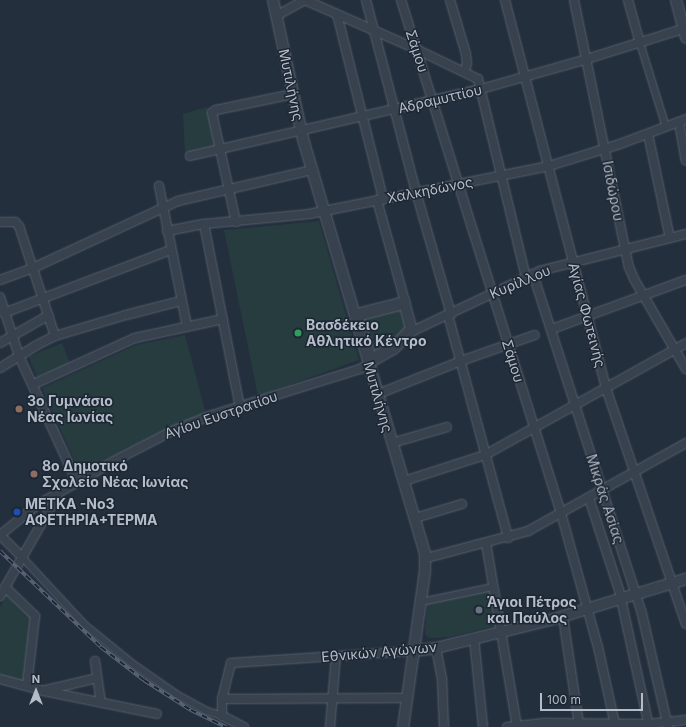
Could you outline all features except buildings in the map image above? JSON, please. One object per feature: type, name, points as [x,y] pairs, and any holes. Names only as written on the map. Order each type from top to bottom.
[{"type":"street","name":"Μυτιλήνης","points":[[273,0],[301,131],[324,212],[357,315],[369,364],[426,558],[403,727]]},
{"type":"street","points":[[276,16],[305,0],[465,71],[467,63],[466,54],[450,0]]},
{"type":"street","points":[[366,0],[508,538]]},
{"type":"street","name":"Σάμου","points":[[401,0],[561,513],[615,724]]},
{"type":"street","name":"Αγίας Φωτεινής","points":[[505,0],[606,388],[636,472],[686,624]]},
{"type":"street","name":"Ισιδώρου","points":[[574,0],[631,273],[686,369]]},
{"type":"street","points":[[628,0],[666,127]]},
{"type":"street","points":[[676,0],[685,32]]},
{"type":"street","points":[[337,14],[380,200],[414,331]]},
{"type":"street","name":"Αδραμυττίου","points":[[190,156],[433,101],[525,78],[640,43],[685,32]]},
{"type":"street","name":"Μικράς Ασίας","points":[[465,71],[478,79],[530,275],[552,329],[636,596],[668,725]]},
{"type":"street","points":[[236,222],[212,116],[216,110],[293,94]]},
{"type":"street","points":[[682,121],[686,160]]},
{"type":"street","name":"Χαλκηδώνος","points":[[167,230],[204,224],[287,218],[324,212],[549,166],[605,149],[682,121]]},
{"type":"street","points":[[648,134],[670,238]]},
{"type":"street","points":[[0,280],[33,268],[185,199],[312,170]]},
{"type":"street","points":[[159,186],[187,326]]},
{"type":"street","points":[[0,222],[17,224],[55,336]]},
{"type":"street","points":[[204,224],[240,407]]},
{"type":"street","name":"Κυρίλλου","points":[[369,364],[395,349],[414,331],[450,315],[530,275],[573,262],[686,234]]},
{"type":"street","points":[[4,312],[171,250]]},
{"type":"street","points":[[552,329],[587,318],[686,280]]},
{"type":"street","points":[[0,297],[19,356],[34,384],[77,482]]},
{"type":"street","points":[[0,368],[55,336],[126,315],[181,301]]},
{"type":"street","points":[[357,315],[405,301]]},
{"type":"street","points":[[403,306],[409,328],[394,344],[372,356],[357,315],[403,306]]},
{"type":"street","points":[[0,343],[49,315]]},
{"type":"street","points":[[34,384],[135,338],[222,319]]},
{"type":"street","points":[[378,394],[461,361],[535,335]]},
{"type":"street","points":[[404,481],[485,455],[686,343]]},
{"type":"street","name":"Αγίου Ευστρατίου","points":[[0,535],[28,511],[59,492],[122,456],[172,431],[240,407],[346,374],[369,364]]},
{"type":"street","points":[[392,443],[447,427]]},
{"type":"street","points":[[426,558],[508,538],[534,529],[686,443]]},
{"type":"street","points":[[27,686],[35,618],[33,613],[2,591],[59,492]]},
{"type":"street","points":[[589,498],[621,600],[648,725]]},
{"type":"street","points":[[415,518],[462,504]]},
{"type":"street","points":[[0,535],[85,625],[132,664],[176,694],[207,711],[222,716],[244,727]]},
{"type":"street","points":[[486,543],[517,726]]},
{"type":"street","name":"Εθνικών Αγώνων","points":[[222,699],[231,663],[414,651],[436,648],[563,617],[636,596],[686,579]]},
{"type":"street","points":[[421,602],[493,587]]},
{"type":"street","points":[[563,617],[582,725]]},
{"type":"street","points":[[474,638],[483,727]]},
{"type":"street","points":[[436,648],[442,678],[444,727]]},
{"type":"street","points":[[330,727],[336,656]]},
{"type":"street","points":[[95,661],[101,703]]},
{"type":"street","points":[[44,690],[97,678]]},
{"type":"street","points":[[0,679],[101,703],[157,714]]},
{"type":"street","points":[[222,716],[222,699],[407,698]]},
{"type":"street","points":[[507,727],[615,724],[668,725],[686,720]]},
{"type":"green space","points":[[207,107],[216,146],[185,153],[183,114]]},
{"type":"green space","name":"Βασδέκειο Αθλητικό Κέντρο","points":[[319,221],[359,360],[258,396],[224,230]]},
{"type":"green space","points":[[402,308],[408,328],[398,339],[373,354],[362,318]]},
{"type":"green space","points":[[185,335],[206,414],[180,423],[80,473],[42,388],[136,345]]},
{"type":"green space","points":[[62,343],[70,363],[37,377],[29,356]]},
{"type":"green space","points":[[489,590],[495,626],[450,637],[430,638],[425,635],[427,603]]},
{"type":"green space","points":[[7,594],[33,616],[26,675],[22,682],[0,677],[0,607]]},
{"type":"railway","points":[[0,551],[101,647],[144,680],[191,710],[226,727]]},
{"type":"place","name":"Βασδέκειο Αθλητικό Κέντρο","points":[[298,333]]},
{"type":"place","name":"3ο Γυμνάσιο Νέας Ιωνίας","points":[[19,409]]},
{"type":"place","name":"8ο Δημοτικό Σχολείο Νέας Ιωνίας","points":[[34,474]]},
{"type":"place","name":"ΜΕΤΚΑ -Νο3 ΑΦΕΤΗΡΙΑ+ΤΕΡΜΑ","points":[[17,512]]},
{"type":"place","name":"Άγιοι Πέτρος και Παύλος","points":[[479,610]]}]
